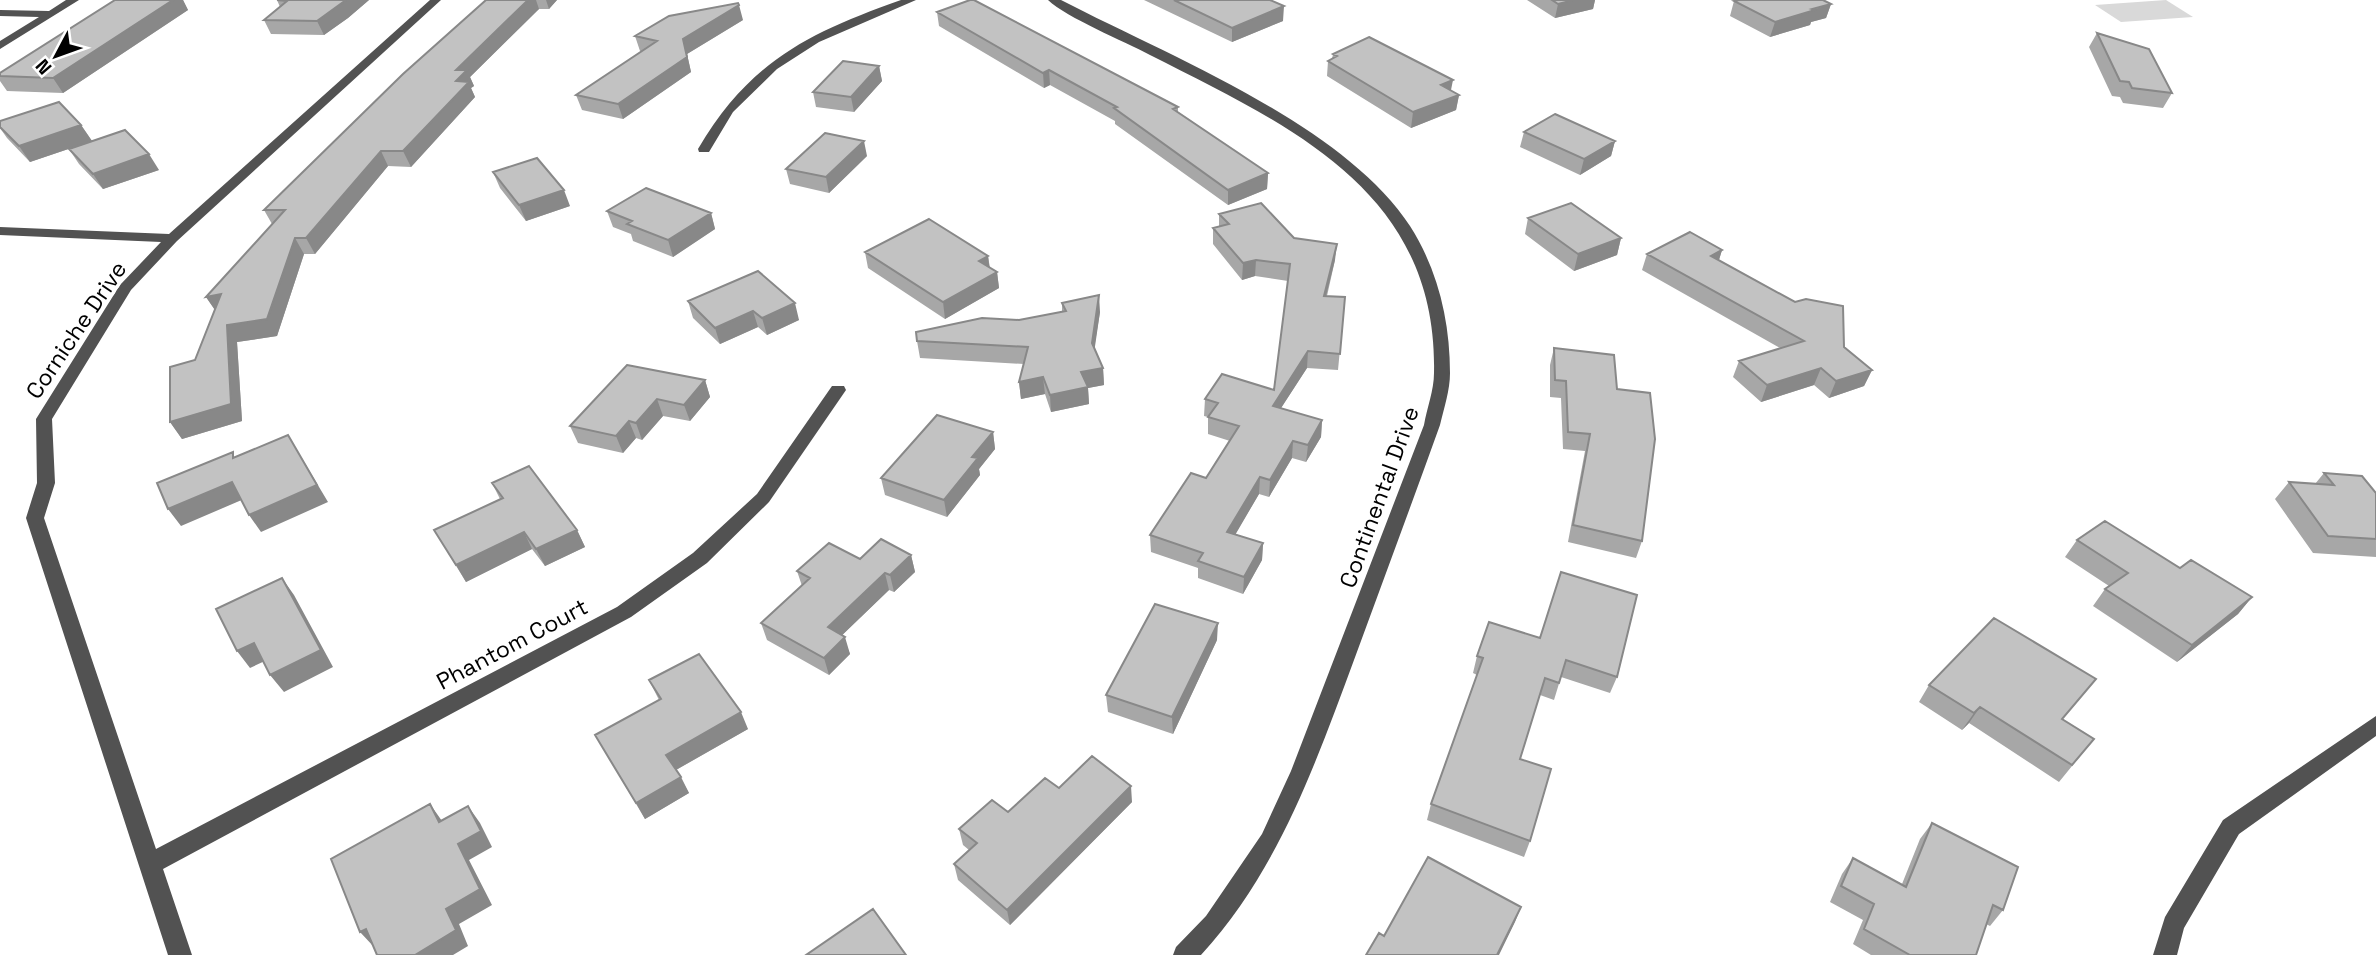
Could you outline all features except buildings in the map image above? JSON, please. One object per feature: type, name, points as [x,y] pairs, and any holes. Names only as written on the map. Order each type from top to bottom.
[{"type":"street","points":[[0,46],[74,0]]},
{"type":"street","name":"Corniche Drive","points":[[180,955],[35,518],[46,484],[44,419],[125,288],[172,238],[436,0]]},
{"type":"street","points":[[704,149],[731,105],[786,53],[828,30],[911,0]]},
{"type":"street","name":"Continental Drive","points":[[1053,0],[1276,115],[1352,166],[1386,203],[1410,240],[1427,278],[1438,324],[1442,374],[1432,425],[1302,771],[1270,841],[1214,924],[1185,955]]},
{"type":"street","points":[[0,13],[51,14]]},
{"type":"street","points":[[0,231],[172,238]]},
{"type":"street","name":"Phantom Court","points":[[148,865],[624,612],[700,558],[763,498],[838,390]]},
{"type":"street","points":[[2165,955],[2173,925],[2231,827],[2376,724]]},
{"type":"shaded area","points":[[2166,0],[2193,17],[2121,22],[2095,5]]}]
